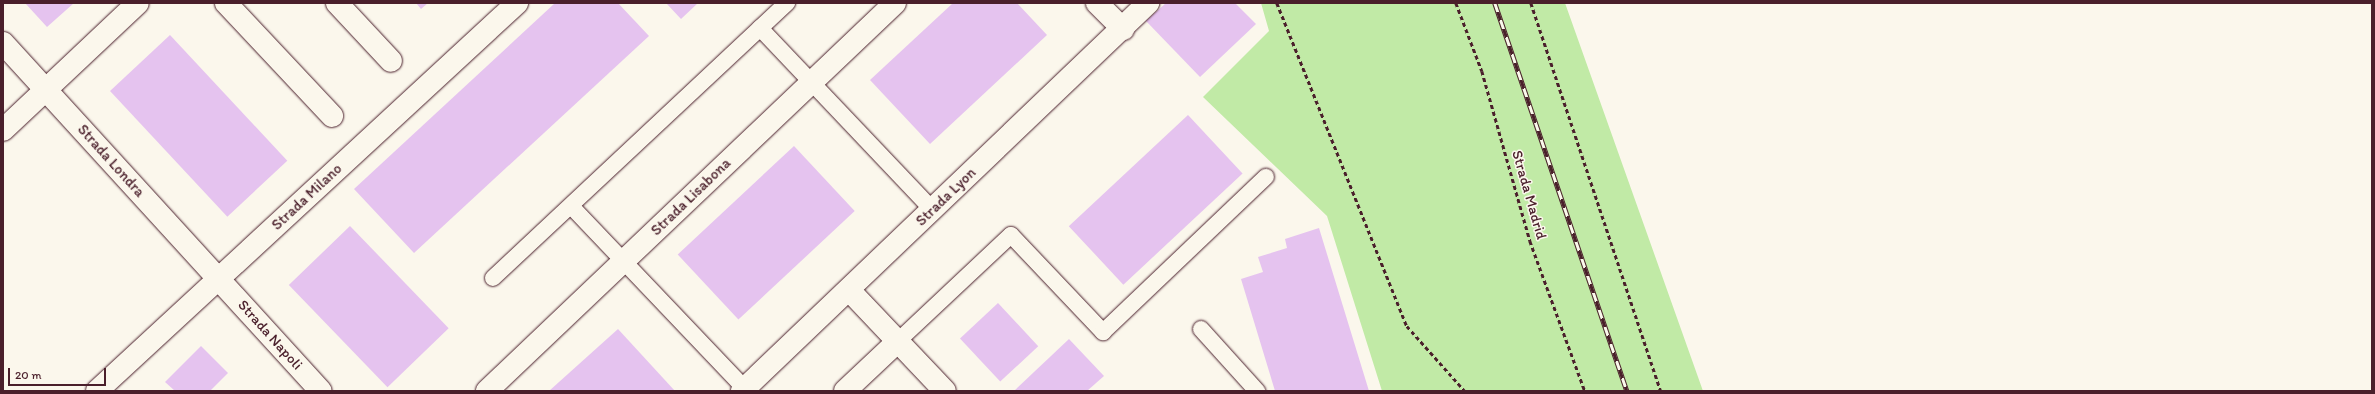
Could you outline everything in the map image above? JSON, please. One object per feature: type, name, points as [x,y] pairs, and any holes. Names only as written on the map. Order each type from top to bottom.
[{"type":"street","points":[[3,130],[138,3]]},
{"type":"street","points":[[226,3],[332,116]]},
{"type":"street","points":[[337,3],[391,61]]},
{"type":"street","name":"Strada Milano","points":[[97,391],[517,3]]},
{"type":"street","name":"Strada Lisabona","points":[[487,391],[895,3]]},
{"type":"street","points":[[1097,3],[1123,29]]},
{"type":"street","name":"Strada Lyon","points":[[744,390],[1123,29],[1148,3]]},
{"type":"street","name":"Strada Londra","points":[[3,42],[219,278]]},
{"type":"street","name":"Strada Napoli","points":[[219,278],[322,391]]},
{"type":"street","points":[[849,290],[945,391]]},
{"type":"street","points":[[845,391],[898,341]]},
{"type":"lane","points":[[493,278],[787,3]]},
{"type":"lane","points":[[760,28],[933,210]]},
{"type":"lane","points":[[898,341],[1011,235],[1103,332],[1266,178]]},
{"type":"lane","points":[[571,206],[744,390]]},
{"type":"lane","points":[[1201,329],[1257,391]]},
{"type":"path","points":[[1277,3],[1407,326],[1465,391]]},
{"type":"path","name":"Strada Madrid","points":[[1456,3],[1482,71],[1530,241],[1585,391]]},
{"type":"path","points":[[1531,3],[1661,391]]},
{"type":"green space","points":[[1261,3],[1565,3],[1703,391],[1382,391],[1327,216],[1203,97],[1269,31]]},
{"type":"building","points":[[25,3],[74,3],[47,27]]},
{"type":"building","points":[[416,3],[428,3],[421,9]]},
{"type":"building","points":[[555,3],[618,3],[649,36],[414,253],[354,189]]},
{"type":"building","points":[[666,3],[698,3],[681,19]]},
{"type":"building","points":[[953,3],[1017,3],[1047,35],[930,144],[870,80]]},
{"type":"building","points":[[1166,3],[1235,3],[1256,24],[1200,77],[1146,21]]},
{"type":"building","points":[[170,35],[287,161],[227,217],[110,91]]},
{"type":"building","points":[[1188,115],[1243,174],[1123,285],[1069,226]]},
{"type":"building","points":[[794,146],[855,211],[738,320],[678,254]]},
{"type":"building","points":[[350,226],[449,328],[387,387],[289,285]]},
{"type":"building","points":[[1319,228],[1369,391],[1275,391],[1241,279],[1263,272],[1258,257],[1287,248],[1285,239]]},
{"type":"building","points":[[998,303],[1038,346],[1000,382],[960,338]]},
{"type":"building","points":[[618,329],[675,391],[549,391]]},
{"type":"building","points":[[1069,339],[1104,376],[1087,391],[1014,391]]},
{"type":"building","points":[[201,346],[228,373],[210,391],[175,391],[165,382]]},
{"type":"railway","points":[[1495,3],[1627,391]]}]
